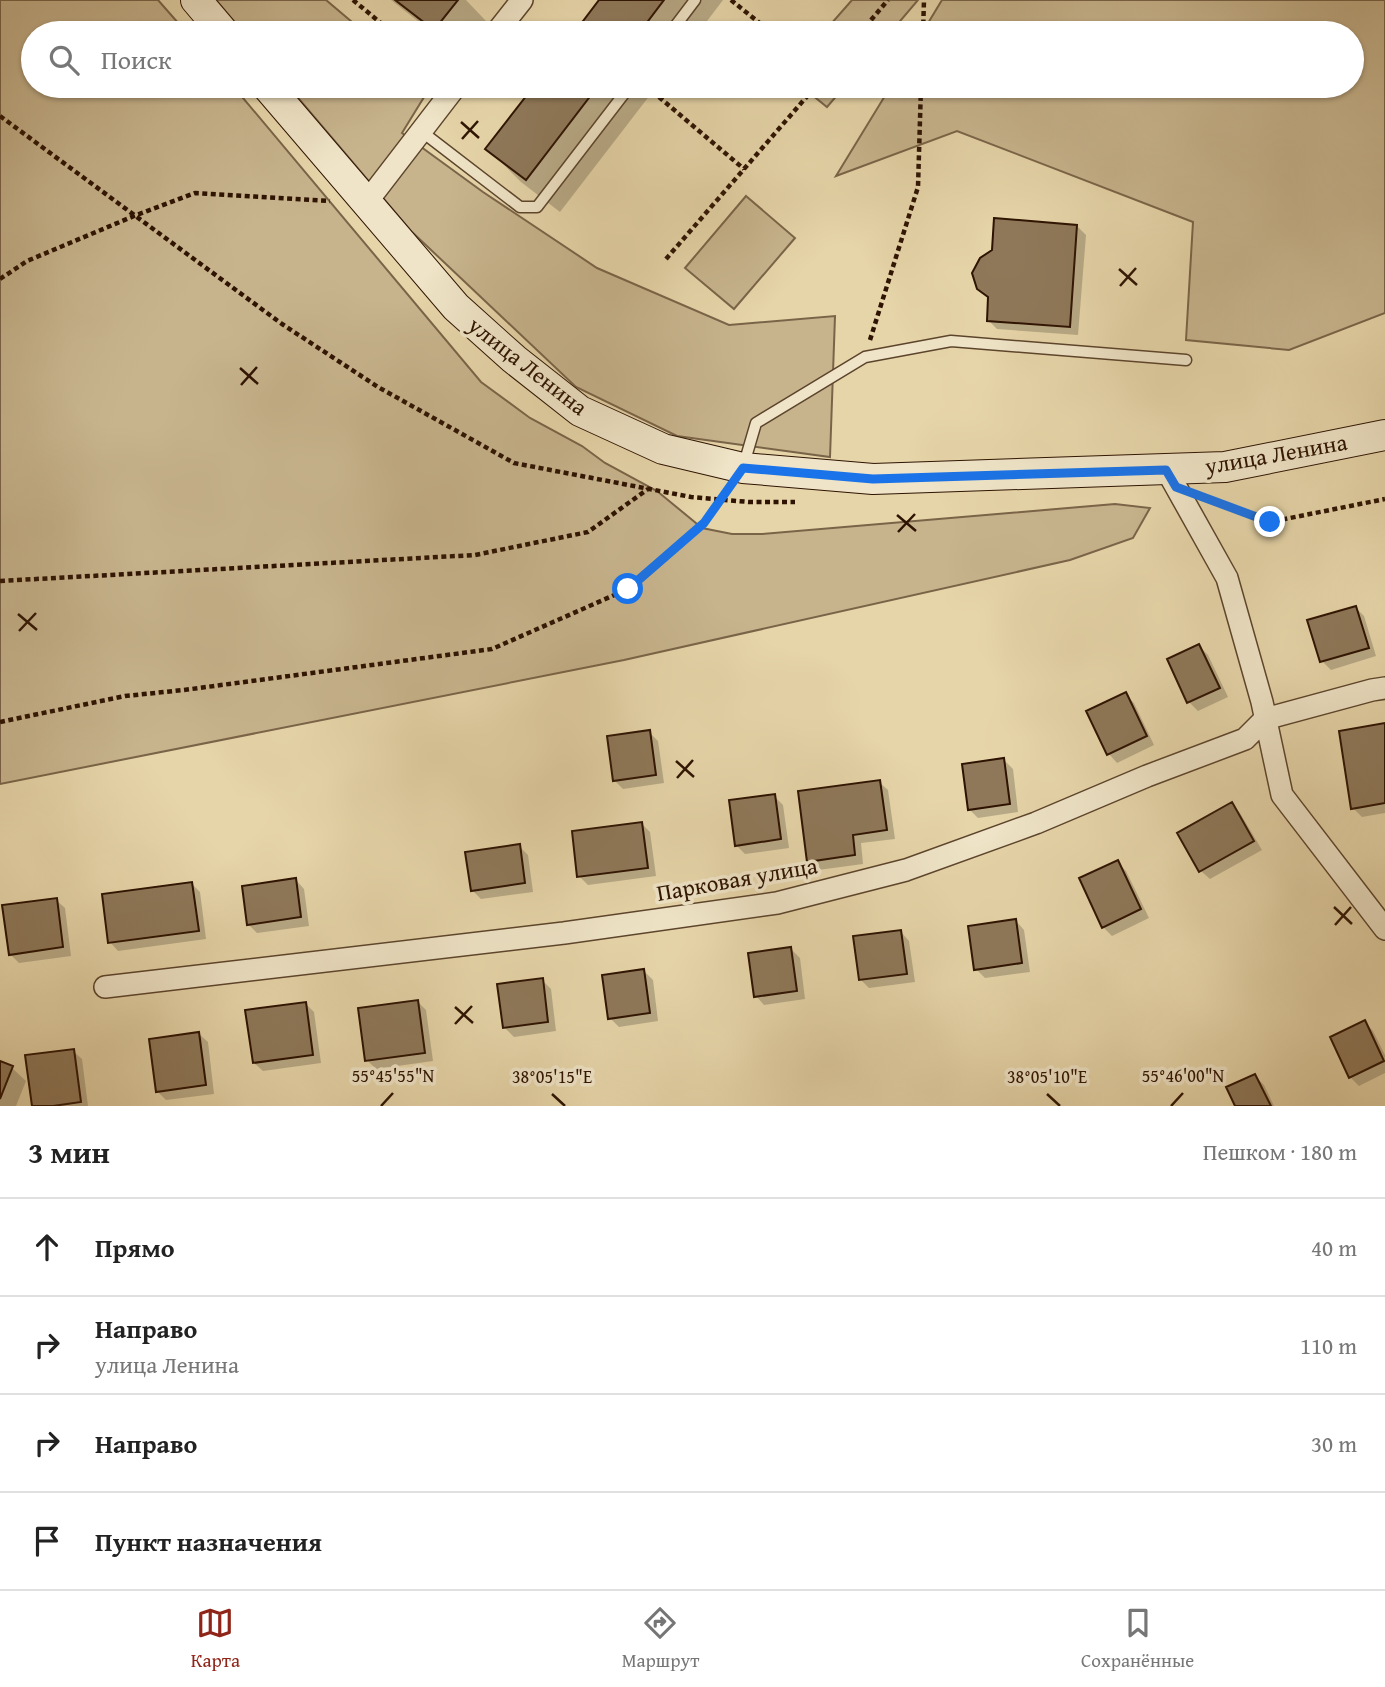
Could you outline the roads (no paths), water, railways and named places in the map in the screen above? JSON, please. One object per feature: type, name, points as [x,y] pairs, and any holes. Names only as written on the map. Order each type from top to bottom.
[{"type":"street","points":[[196,0],[213,21]]},
{"type":"street","points":[[503,21],[515,2]]},
{"type":"street","name":"улица Ленина","points":[[277,98],[456,307],[514,359],[580,411],[663,449],[743,468],[873,479],[1171,478],[1385,435]]},
{"type":"street","points":[[366,203],[447,98]]},
{"type":"street","points":[[1171,478],[1227,578],[1265,719],[1282,795],[1385,929]]},
{"type":"street","name":"Парковая улица","points":[[105,987],[564,933],[777,903],[906,870],[1036,823],[1147,776],[1245,739],[1265,719],[1385,688]]},
{"type":"lane","points":[[679,21],[695,0]]},
{"type":"lane","points":[[421,131],[520,207],[537,207],[621,98]]},
{"type":"lane","points":[[743,468],[756,423],[865,357],[951,341],[1186,360]]}]
